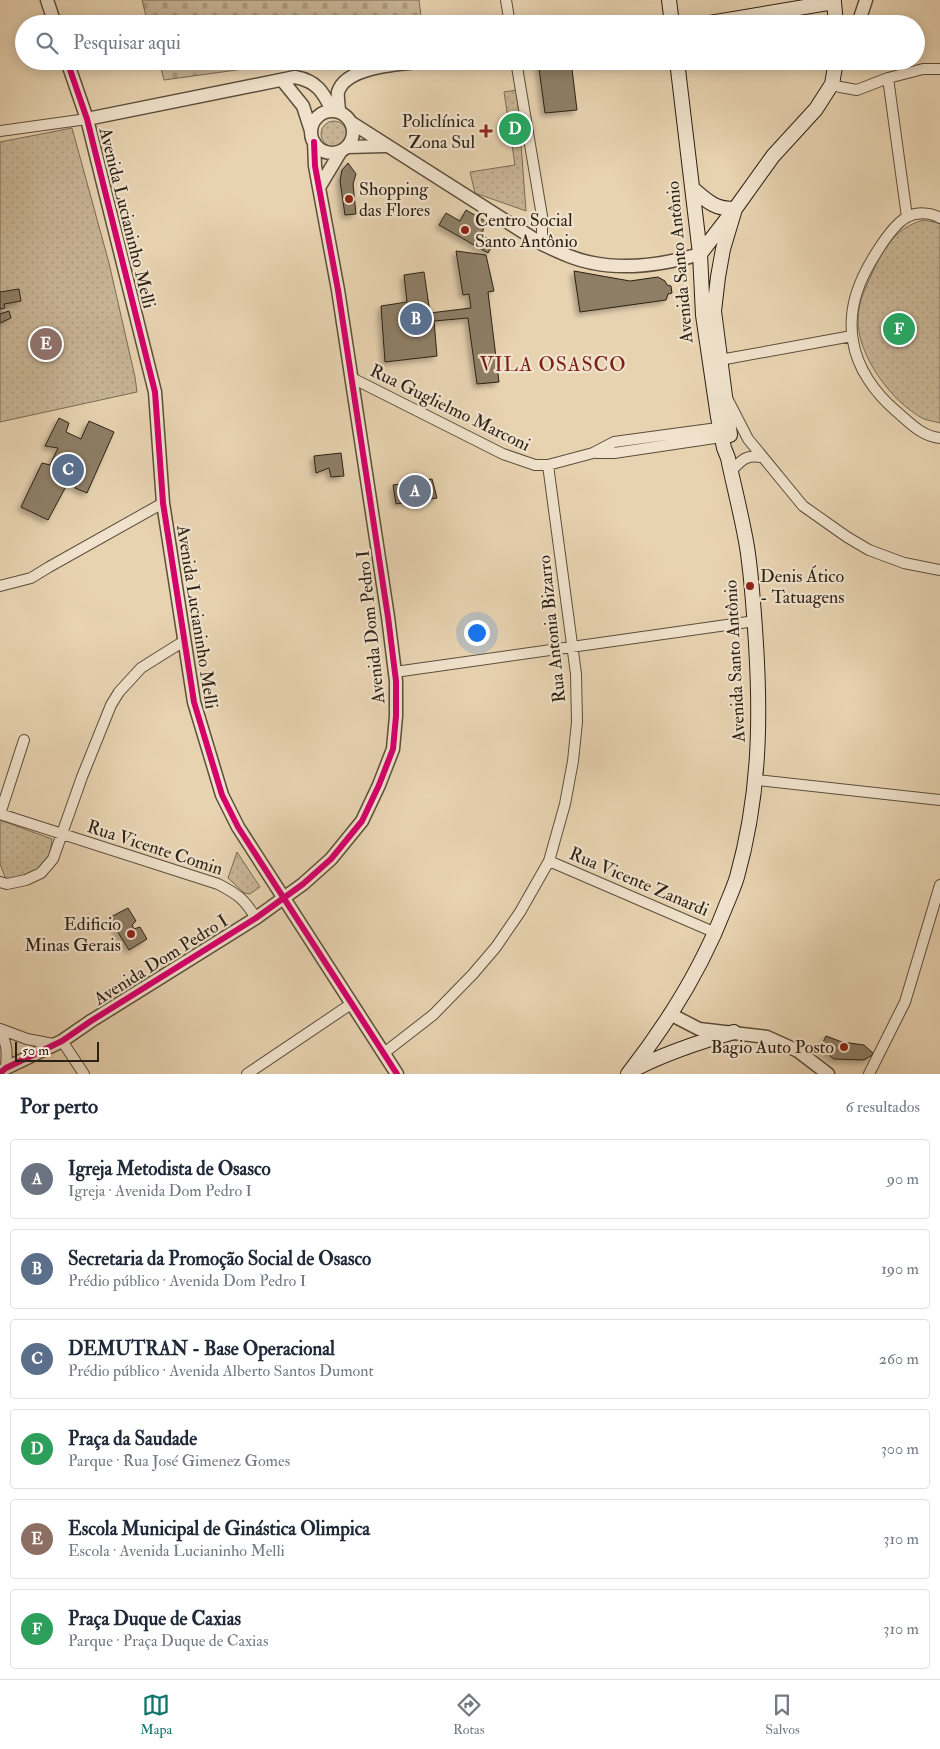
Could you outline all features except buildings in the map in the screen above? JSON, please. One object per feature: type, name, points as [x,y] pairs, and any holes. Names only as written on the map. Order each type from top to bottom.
[{"type":"main road","points":[[669,0],[671,15]]},
{"type":"main road","points":[[757,15],[835,1],[836,15]]},
{"type":"main road","points":[[816,5],[826,15]]},
{"type":"main road","name":"Avenida Santo Antônio","points":[[629,1073],[670,1014],[699,966],[716,933],[737,878],[752,810],[756,780],[759,692],[755,621],[747,546],[730,464],[730,447],[725,432],[703,315],[700,254],[678,70]]},
{"type":"main road","points":[[700,254],[773,156],[816,108],[832,84],[834,70]]},
{"type":"main road","points":[[693,189],[713,205],[723,209],[735,209]]},
{"type":"main road","name":"Avenida Santo Antônio","points":[[725,432],[726,394],[714,311],[723,249],[735,209]]},
{"type":"main road","points":[[629,1073],[655,1058],[734,1032]]},
{"type":"street","points":[[48,0],[52,15]]},
{"type":"street","points":[[506,0],[508,15]]},
{"type":"street","points":[[861,15],[866,0]]},
{"type":"street","points":[[925,69],[940,69]]},
{"type":"street","name":"Avenida Lucianinho Melli","points":[[70,70],[87,119],[155,392],[163,503],[194,702],[222,795],[238,827],[397,1074]]},
{"type":"street","points":[[336,111],[340,87],[356,73],[367,70]]},
{"type":"street","points":[[518,70],[542,216],[542,244]]},
{"type":"street","points":[[839,70],[832,84],[857,90],[888,78],[920,70]]},
{"type":"street","points":[[0,130],[87,119],[295,77],[309,82],[323,93],[336,111],[348,117],[352,123],[386,146],[542,244],[571,257],[594,264],[638,266],[683,259],[700,254]]},
{"type":"street","points":[[888,78],[907,218]]},
{"type":"street","name":"Avenida Dom Pedro I","points":[[2,1070],[57,1042],[256,918],[284,898],[331,859],[362,821],[393,749],[396,716],[395,672],[337,281],[315,166],[312,137],[303,106],[282,80]]},
{"type":"street","points":[[336,111],[321,114],[312,125],[312,137],[322,150],[328,152],[386,146]]},
{"type":"street","points":[[320,186],[353,136],[352,123]]},
{"type":"street","points":[[940,218],[935,215],[922,213],[907,218],[878,248],[857,292],[852,318],[852,336],[857,358],[870,382],[888,404],[915,428],[940,438]]},
{"type":"street","points":[[720,360],[852,336]]},
{"type":"street","name":"Rua Guglielmo Marconi","points":[[352,378],[503,454],[524,463],[535,465],[548,465],[593,453],[614,442],[725,432]]},
{"type":"street","points":[[726,394],[748,439],[761,457],[804,506],[847,538],[869,550],[904,563],[940,570]]},
{"type":"street","points":[[730,464],[751,456],[761,457]]},
{"type":"street","name":"Rua Antonia Bizarro","points":[[384,1052],[433,1015],[496,947],[520,912],[549,861],[565,804],[578,722],[576,674],[548,465]]},
{"type":"street","points":[[0,586],[31,578],[163,503]]},
{"type":"street","points":[[395,672],[755,621]]},
{"type":"street","points":[[0,882],[7,884],[26,880],[41,873],[53,859],[111,704],[119,692],[141,668],[184,641]]},
{"type":"street","points":[[0,814],[24,740]]},
{"type":"street","points":[[756,780],[940,800]]},
{"type":"street","name":"Rua Vicente Comin","points":[[0,814],[218,884],[245,901],[256,918]]},
{"type":"street","name":"Rua Vicente Zanardi","points":[[549,861],[716,933]]},
{"type":"street","points":[[870,1074],[905,1002],[940,886]]},
{"type":"street","points":[[246,1074],[352,1004]]},
{"type":"street","points":[[670,1014],[699,1029],[734,1032],[767,1038],[798,1052],[828,1074]]},
{"type":"street","points":[[0,1030],[27,1039],[57,1042],[84,1074]]},
{"type":"street","points":[[0,1030],[5,1039],[7,1050],[2,1070]]},
{"type":"green space","points":[[142,0],[419,0],[421,15],[146,15]]},
{"type":"green space","points":[[161,70],[237,70],[164,80]]},
{"type":"green space","points":[[517,90],[526,211],[475,193],[470,172],[515,165],[504,92]]},
{"type":"green space","points":[[334,121],[343,125],[347,134],[343,143],[334,147],[325,143],[321,134],[325,125]]},
{"type":"green space","points":[[72,128],[109,263],[137,392],[0,422],[0,142]]},
{"type":"green space","points":[[923,220],[940,223],[940,423],[924,419],[910,410],[888,389],[870,362],[859,333],[858,319],[863,293],[883,252],[899,232]]},
{"type":"green space","points":[[0,820],[52,839],[49,855],[42,866],[31,873],[7,882],[0,864]]},
{"type":"green space","points":[[237,852],[260,887],[250,894],[244,893],[228,878]]},
{"type":"cycle path","points":[[70,70],[87,119],[155,392],[163,503],[194,702],[222,795],[238,827],[397,1074]]},
{"type":"cycle path","points":[[0,1073],[6,1068],[62,1041],[256,918],[303,884],[331,859],[362,821],[393,749],[396,716],[396,681],[388,617],[338,290],[315,166],[314,142]]},
{"type":"place","name":"Praça da Saudade","points":[[515,129]]},
{"type":"place","name":"Policlínica Zona Sul","points":[[486,131]]},
{"type":"place","name":"Shopping das Flores","points":[[349,199]]},
{"type":"place","name":"Centro Social Santo Antônio","points":[[465,230]]},
{"type":"place","name":"Secretaria da Promoção Social de Osasco","points":[[416,319]]},
{"type":"place","name":"Praça Duque de Caxias","points":[[899,329]]},
{"type":"place","name":"Escola Municipal de Ginástica Olimpica","points":[[46,344]]},
{"type":"place","name":"DEMUTRAN - Base Operacional","points":[[68,470]]},
{"type":"place","name":"Igreja Metodista de Osasco","points":[[415,491]]},
{"type":"place","name":"Denis Ático - Tatuagens","points":[[750,586]]},
{"type":"place","name":"Edificio Minas Gerais","points":[[131,934]]},
{"type":"place","name":"Bagio Auto Posto","points":[[844,1047]]},
{"type":"district","name":"VILA OSASCO","points":[[553,364]]}]
